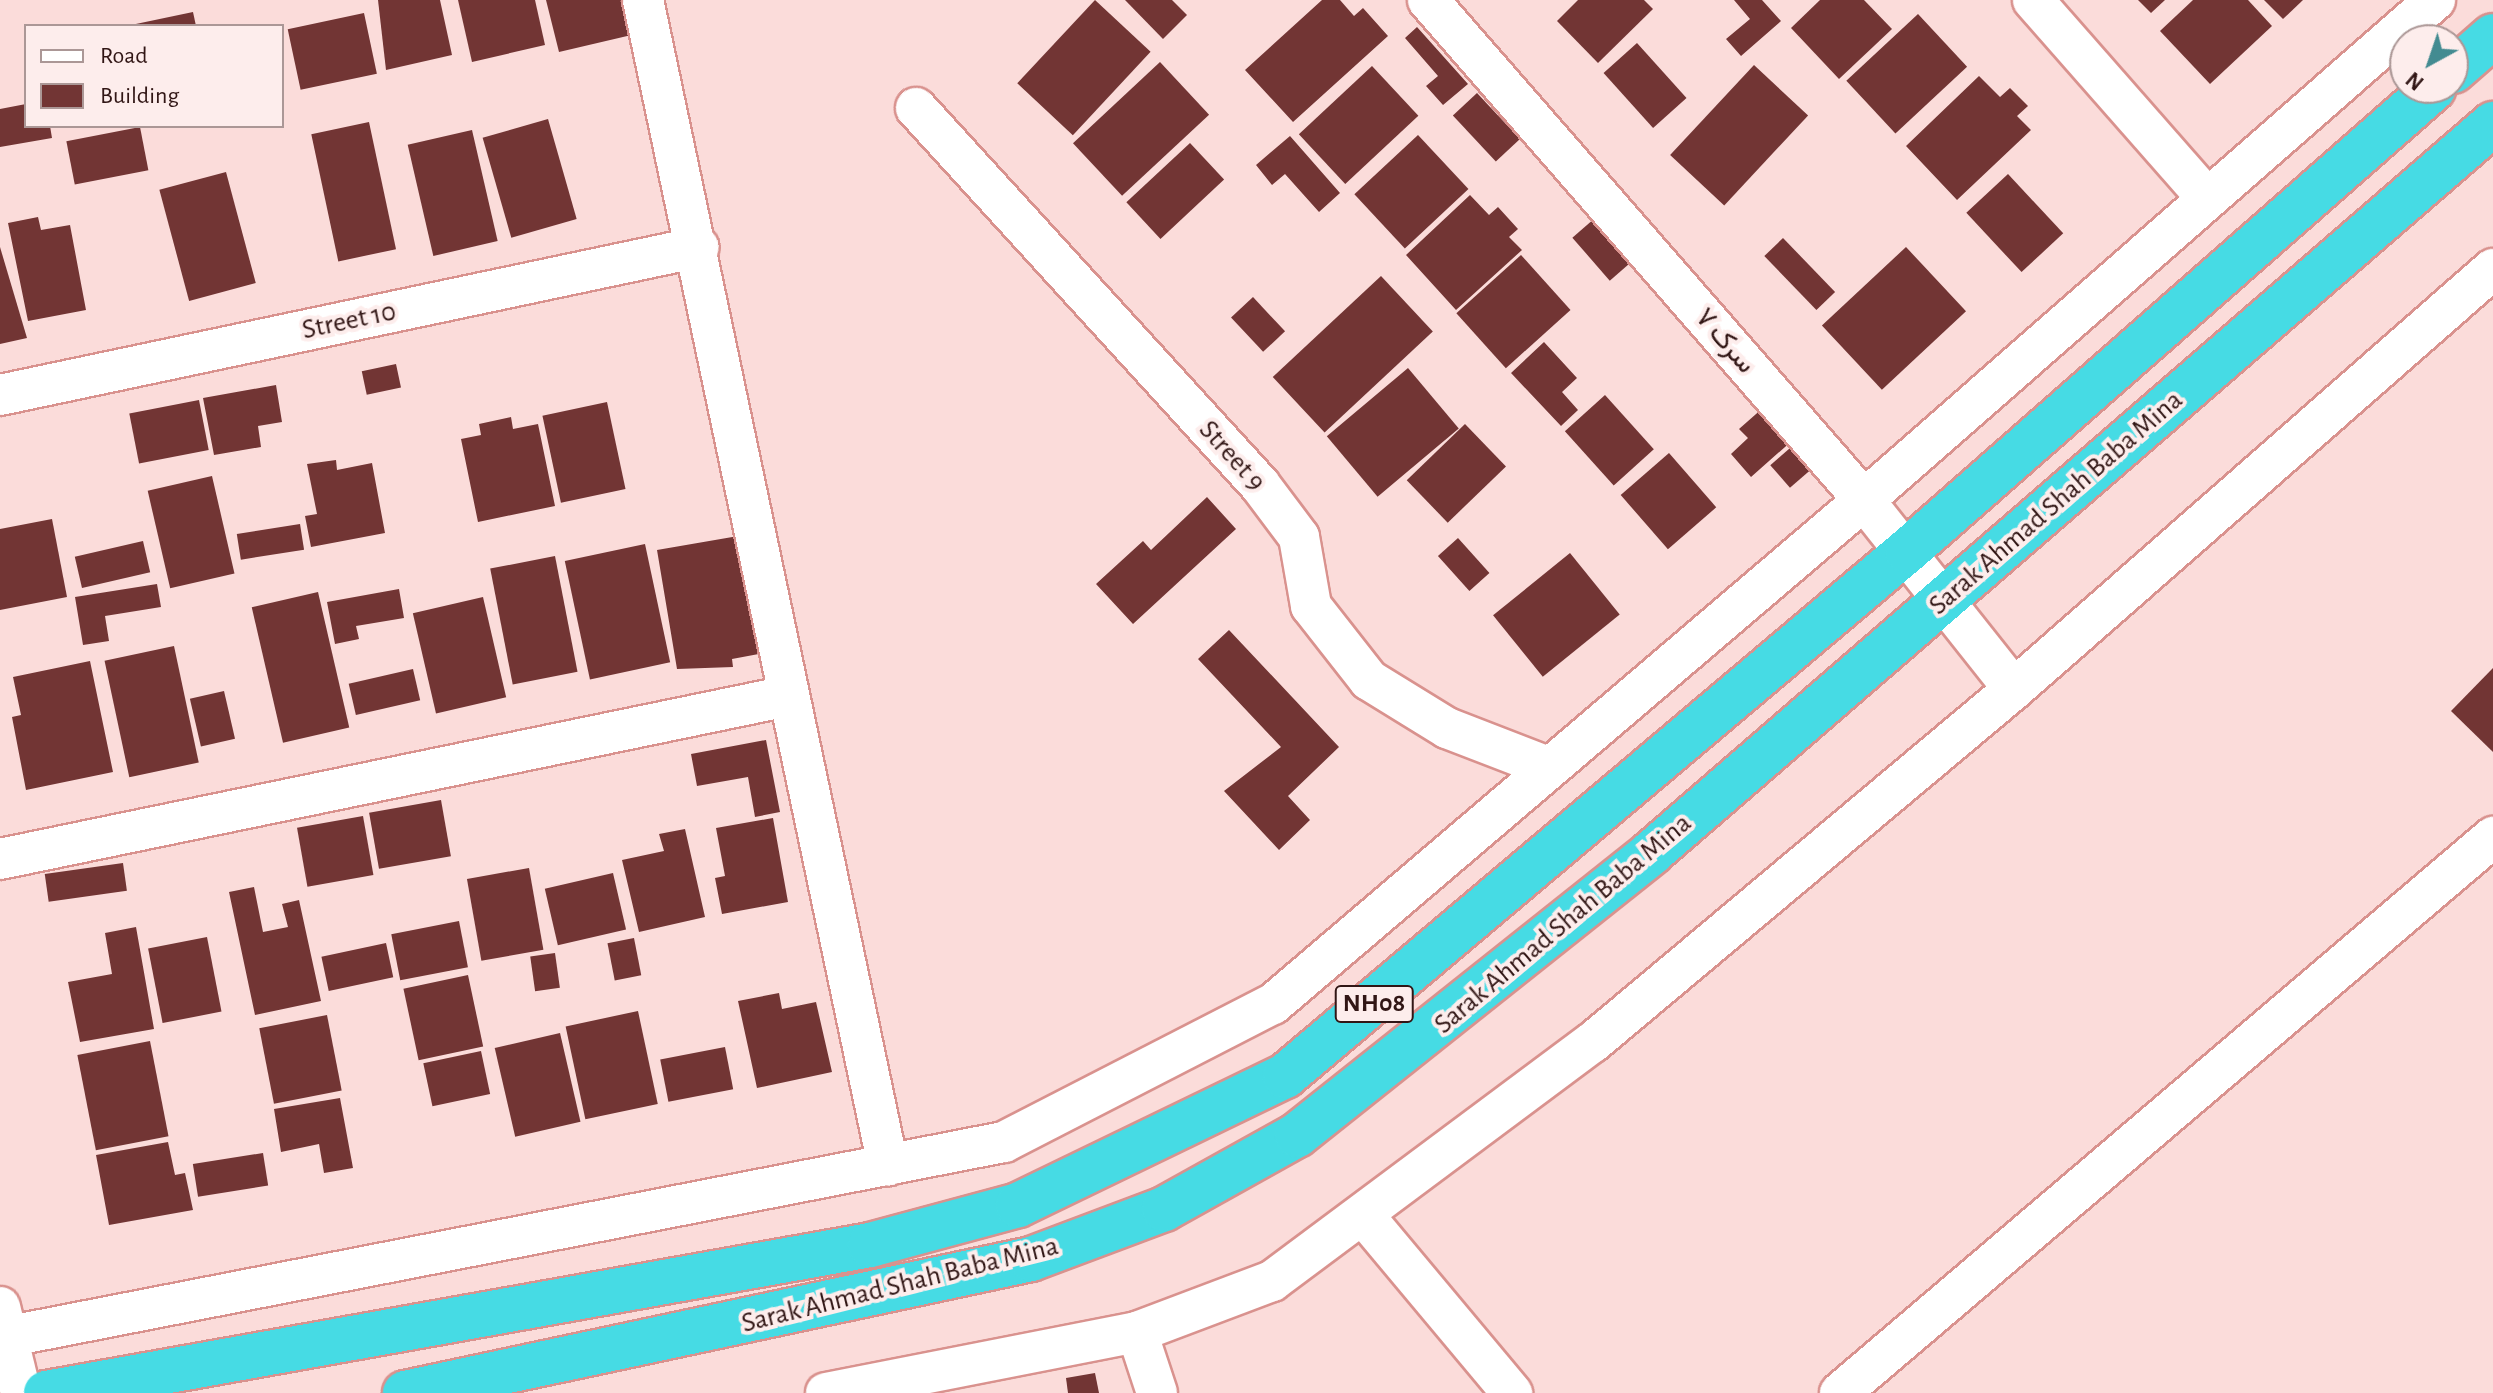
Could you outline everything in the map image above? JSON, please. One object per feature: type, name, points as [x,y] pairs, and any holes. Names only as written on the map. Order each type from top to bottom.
[{"type":"highway","points":[[2469,57],[2493,36]]},
{"type":"highway","name":"NH08","points":[[46,1393],[870,1245],[1018,1205],[1285,1076],[1907,551],[2416,104]]},
{"type":"highway","name":"Sarak Ahmad Shah Baba Mina","points":[[405,1393],[1031,1259],[1164,1209],[1297,1135],[1428,1036],[1945,600],[2493,124]]},
{"type":"street","points":[[643,0],[699,247],[788,696],[888,1166]]},
{"type":"street","name":"سرک ۷","points":[[1428,0],[1864,500],[2014,689]]},
{"type":"street","points":[[2033,0],[2207,198]]},
{"type":"street","points":[[21,1393],[2,1327],[888,1166],[1004,1142],[1273,1004],[1864,500],[2435,0]]},
{"type":"street","name":"Street 9","points":[[916,108],[1260,485],[1299,537],[1311,606],[1369,680],[1447,728],[1548,767]]},
{"type":"street","name":"Street 10","points":[[0,395],[699,247]]},
{"type":"street","points":[[826,1393],[1137,1332],[1272,1281],[1364,1216],[1593,1042],[2014,689],[2491,273]]},
{"type":"street","points":[[0,859],[788,696]]},
{"type":"street","points":[[1840,1393],[2493,837]]},
{"type":"street","points":[[1364,1216],[1512,1393]]},
{"type":"street","points":[[1131,1393],[1137,1332]]},
{"type":"street","points":[[1137,1332],[1157,1393]]},
{"type":"building","points":[[378,0],[440,0],[452,55],[386,70]]},
{"type":"building","points":[[458,0],[535,0],[545,45],[472,62]]},
{"type":"building","points":[[546,0],[632,0],[640,33],[559,52]]},
{"type":"building","points":[[1095,0],[1151,52],[1073,135],[1017,83]]},
{"type":"building","points":[[1125,0],[1172,0],[1187,15],[1163,39]]},
{"type":"building","points":[[1322,0],[1340,0],[1354,16],[1363,8],[1388,36],[1293,122],[1245,70]]},
{"type":"building","points":[[1578,0],[1644,0],[1653,9],[1598,63],[1557,21]]},
{"type":"building","points":[[1734,0],[1762,0],[1781,21],[1741,56],[1726,39],[1750,19]]},
{"type":"building","points":[[1820,0],[1864,0],[1892,29],[1839,79],[1791,28]]},
{"type":"building","points":[[2138,0],[2165,0],[2151,13]]},
{"type":"building","points":[[2193,0],[2248,0],[2272,26],[2210,84],[2160,31]]},
{"type":"building","points":[[2264,0],[2303,0],[2283,19]]},
{"type":"building","points":[[193,12],[196,24],[136,24]]},
{"type":"building","points":[[364,13],[377,74],[301,90],[288,29]]},
{"type":"building","points":[[1918,14],[1967,67],[1895,133],[1846,81]]},
{"type":"building","points":[[1417,27],[1468,84],[1443,105],[1426,86],[1438,76],[1405,38]]},
{"type":"building","points":[[1637,43],[1687,98],[1653,128],[1604,73]]},
{"type":"building","points":[[1160,62],[1209,115],[1122,196],[1073,143]]},
{"type":"building","points":[[1754,65],[1808,115],[1724,205],[1670,155]]},
{"type":"building","points":[[1372,66],[1418,116],[1345,184],[1299,134]]},
{"type":"building","points":[[1979,76],[2000,97],[2010,88],[2028,106],[2017,116],[2031,130],[1957,200],[1906,146]]},
{"type":"building","points":[[1477,93],[1520,139],[1496,162],[1453,116]]},
{"type":"building","points":[[24,104],[24,128],[50,128],[52,138],[0,147],[0,109]]},
{"type":"building","points":[[548,119],[577,219],[511,238],[483,138]]},
{"type":"building","points":[[369,122],[396,249],[338,261],[311,134]]},
{"type":"building","points":[[140,128],[148,170],[75,185],[66,141]]},
{"type":"building","points":[[472,130],[498,241],[433,256],[408,145]]},
{"type":"building","points":[[1418,135],[1468,189],[1405,248],[1354,194]]},
{"type":"building","points":[[1290,136],[1340,193],[1319,212],[1285,174],[1272,185],[1256,165]]},
{"type":"building","points":[[1190,143],[1224,180],[1160,239],[1126,202]]},
{"type":"building","points":[[226,172],[256,283],[189,301],[159,190]]},
{"type":"building","points":[[2008,174],[2063,233],[2022,272],[1966,213]]},
{"type":"building","points":[[1470,195],[1489,215],[1498,207],[1518,229],[1509,237],[1522,250],[1456,310],[1406,255]]},
{"type":"building","points":[[38,217],[41,230],[70,225],[86,310],[28,321],[8,223]]},
{"type":"building","points":[[1595,218],[1632,261],[1610,281],[1572,238]]},
{"type":"building","points":[[1783,238],[1835,292],[1816,310],[1764,256]]},
{"type":"building","points":[[0,247],[27,338],[0,344]]},
{"type":"building","points":[[1906,247],[1966,311],[1882,390],[1822,325]]},
{"type":"building","points":[[1521,255],[1571,310],[1506,368],[1456,313]]},
{"type":"building","points":[[1381,276],[1433,332],[1325,433],[1273,377]]},
{"type":"building","points":[[1253,297],[1285,331],[1263,352],[1231,317]]},
{"type":"building","points":[[1544,342],[1577,378],[1562,392],[1578,410],[1561,426],[1511,373]]},
{"type":"building","points":[[396,364],[401,387],[367,395],[362,371]]},
{"type":"building","points":[[1408,368],[1459,429],[1378,497],[1327,436]]},
{"type":"building","points":[[276,385],[282,422],[258,426],[261,447],[214,455],[203,398]]},
{"type":"building","points":[[1605,395],[1654,449],[1614,485],[1565,431]]},
{"type":"building","points":[[199,400],[209,450],[139,464],[129,414]]},
{"type":"building","points":[[607,402],[626,489],[561,503],[542,416]]},
{"type":"building","points":[[1764,407],[1794,439],[1751,477],[1731,454],[1748,438],[1739,429]]},
{"type":"building","points":[[511,417],[513,429],[538,424],[555,506],[478,522],[461,439],[481,435],[479,424]]},
{"type":"building","points":[[1465,424],[1506,466],[1448,523],[1407,480]]},
{"type":"building","points":[[1805,435],[1825,458],[1790,488],[1770,465]]},
{"type":"building","points":[[1669,453],[1716,507],[1668,549],[1621,495]]},
{"type":"building","points":[[336,460],[337,470],[372,463],[385,533],[311,547],[305,516],[317,514],[307,464]]},
{"type":"building","points":[[212,476],[234,573],[170,588],[148,491]]},
{"type":"building","points":[[1207,497],[1236,529],[1133,624],[1096,584],[1143,541],[1151,550]]},
{"type":"building","points":[[52,519],[67,597],[0,610],[0,529]]},
{"type":"building","points":[[300,524],[304,550],[241,560],[237,534]]},
{"type":"building","points":[[744,535],[764,653],[732,659],[733,667],[677,669],[657,550]]},
{"type":"building","points":[[1458,538],[1489,573],[1469,591],[1438,556]]},
{"type":"building","points":[[143,541],[150,572],[82,588],[75,557]]},
{"type":"building","points":[[645,544],[670,662],[590,679],[565,561]]},
{"type":"building","points":[[1570,553],[1620,614],[1543,677],[1493,615]]},
{"type":"building","points":[[555,556],[578,672],[513,684],[490,569]]},
{"type":"building","points":[[157,584],[161,607],[105,616],[109,641],[83,645],[75,597]]},
{"type":"building","points":[[399,589],[404,618],[356,626],[359,639],[335,644],[327,602]]},
{"type":"building","points":[[318,592],[349,727],[283,743],[252,607]]},
{"type":"building","points":[[483,597],[506,697],[436,714],[413,613]]},
{"type":"building","points":[[1229,630],[1339,747],[1288,796],[1310,820],[1279,850],[1224,791],[1281,747],[1198,659]]},
{"type":"building","points":[[174,646],[199,762],[129,777],[105,661]]},
{"type":"building","points":[[90,661],[113,772],[26,790],[12,717],[21,715],[13,677]]},
{"type":"building","points":[[2493,668],[2493,752],[2451,711]]},
{"type":"building","points":[[413,669],[420,700],[356,715],[349,684]]},
{"type":"building","points":[[224,691],[235,739],[201,747],[190,699]]},
{"type":"building","points":[[766,740],[780,812],[755,817],[748,777],[697,786],[691,754]]},
{"type":"building","points":[[441,800],[451,856],[379,869],[369,813]]},
{"type":"building","points":[[363,816],[373,875],[307,887],[297,828]]},
{"type":"building","points":[[773,818],[788,902],[722,914],[715,878],[725,876],[716,828]]},
{"type":"building","points":[[685,829],[705,917],[639,932],[622,860],[664,851],[659,834]]},
{"type":"building","points":[[123,863],[127,891],[49,902],[45,874]]},
{"type":"building","points":[[529,868],[543,950],[481,961],[467,879]]},
{"type":"building","points":[[613,873],[626,930],[558,945],[545,889]]},
{"type":"building","points":[[254,887],[263,932],[288,927],[282,904],[299,900],[321,1001],[255,1015],[229,892]]},
{"type":"building","points":[[459,921],[468,967],[400,980],[391,934]]},
{"type":"building","points":[[136,927],[154,1029],[80,1042],[68,982],[112,974],[105,933]]},
{"type":"building","points":[[207,937],[222,1012],[163,1023],[148,948]]},
{"type":"building","points":[[634,938],[641,975],[615,980],[607,943]]},
{"type":"building","points":[[386,943],[393,977],[329,991],[321,957]]},
{"type":"building","points":[[555,953],[560,988],[535,991],[530,956]]},
{"type":"building","points":[[468,975],[483,1046],[419,1060],[403,989]]},
{"type":"building","points":[[779,993],[782,1009],[816,1002],[832,1072],[757,1088],[738,1001]]},
{"type":"building","points":[[638,1011],[658,1104],[585,1119],[566,1026]]},
{"type":"building","points":[[327,1015],[342,1091],[274,1104],[259,1028]]},
{"type":"building","points":[[560,1033],[580,1122],[515,1137],[495,1048]]},
{"type":"building","points":[[150,1041],[169,1136],[96,1150],[77,1055]]},
{"type":"building","points":[[725,1047],[733,1089],[668,1102],[660,1060]]},
{"type":"building","points":[[481,1051],[490,1094],[432,1106],[423,1063]]},
{"type":"building","points":[[340,1098],[353,1168],[324,1173],[319,1144],[281,1152],[274,1109]]},
{"type":"building","points":[[168,1142],[175,1175],[185,1173],[193,1210],[109,1225],[96,1155]]},
{"type":"building","points":[[263,1153],[268,1186],[198,1197],[193,1164]]},
{"type":"building","points":[[1095,1373],[1099,1393],[1068,1393],[1066,1378]]}]
